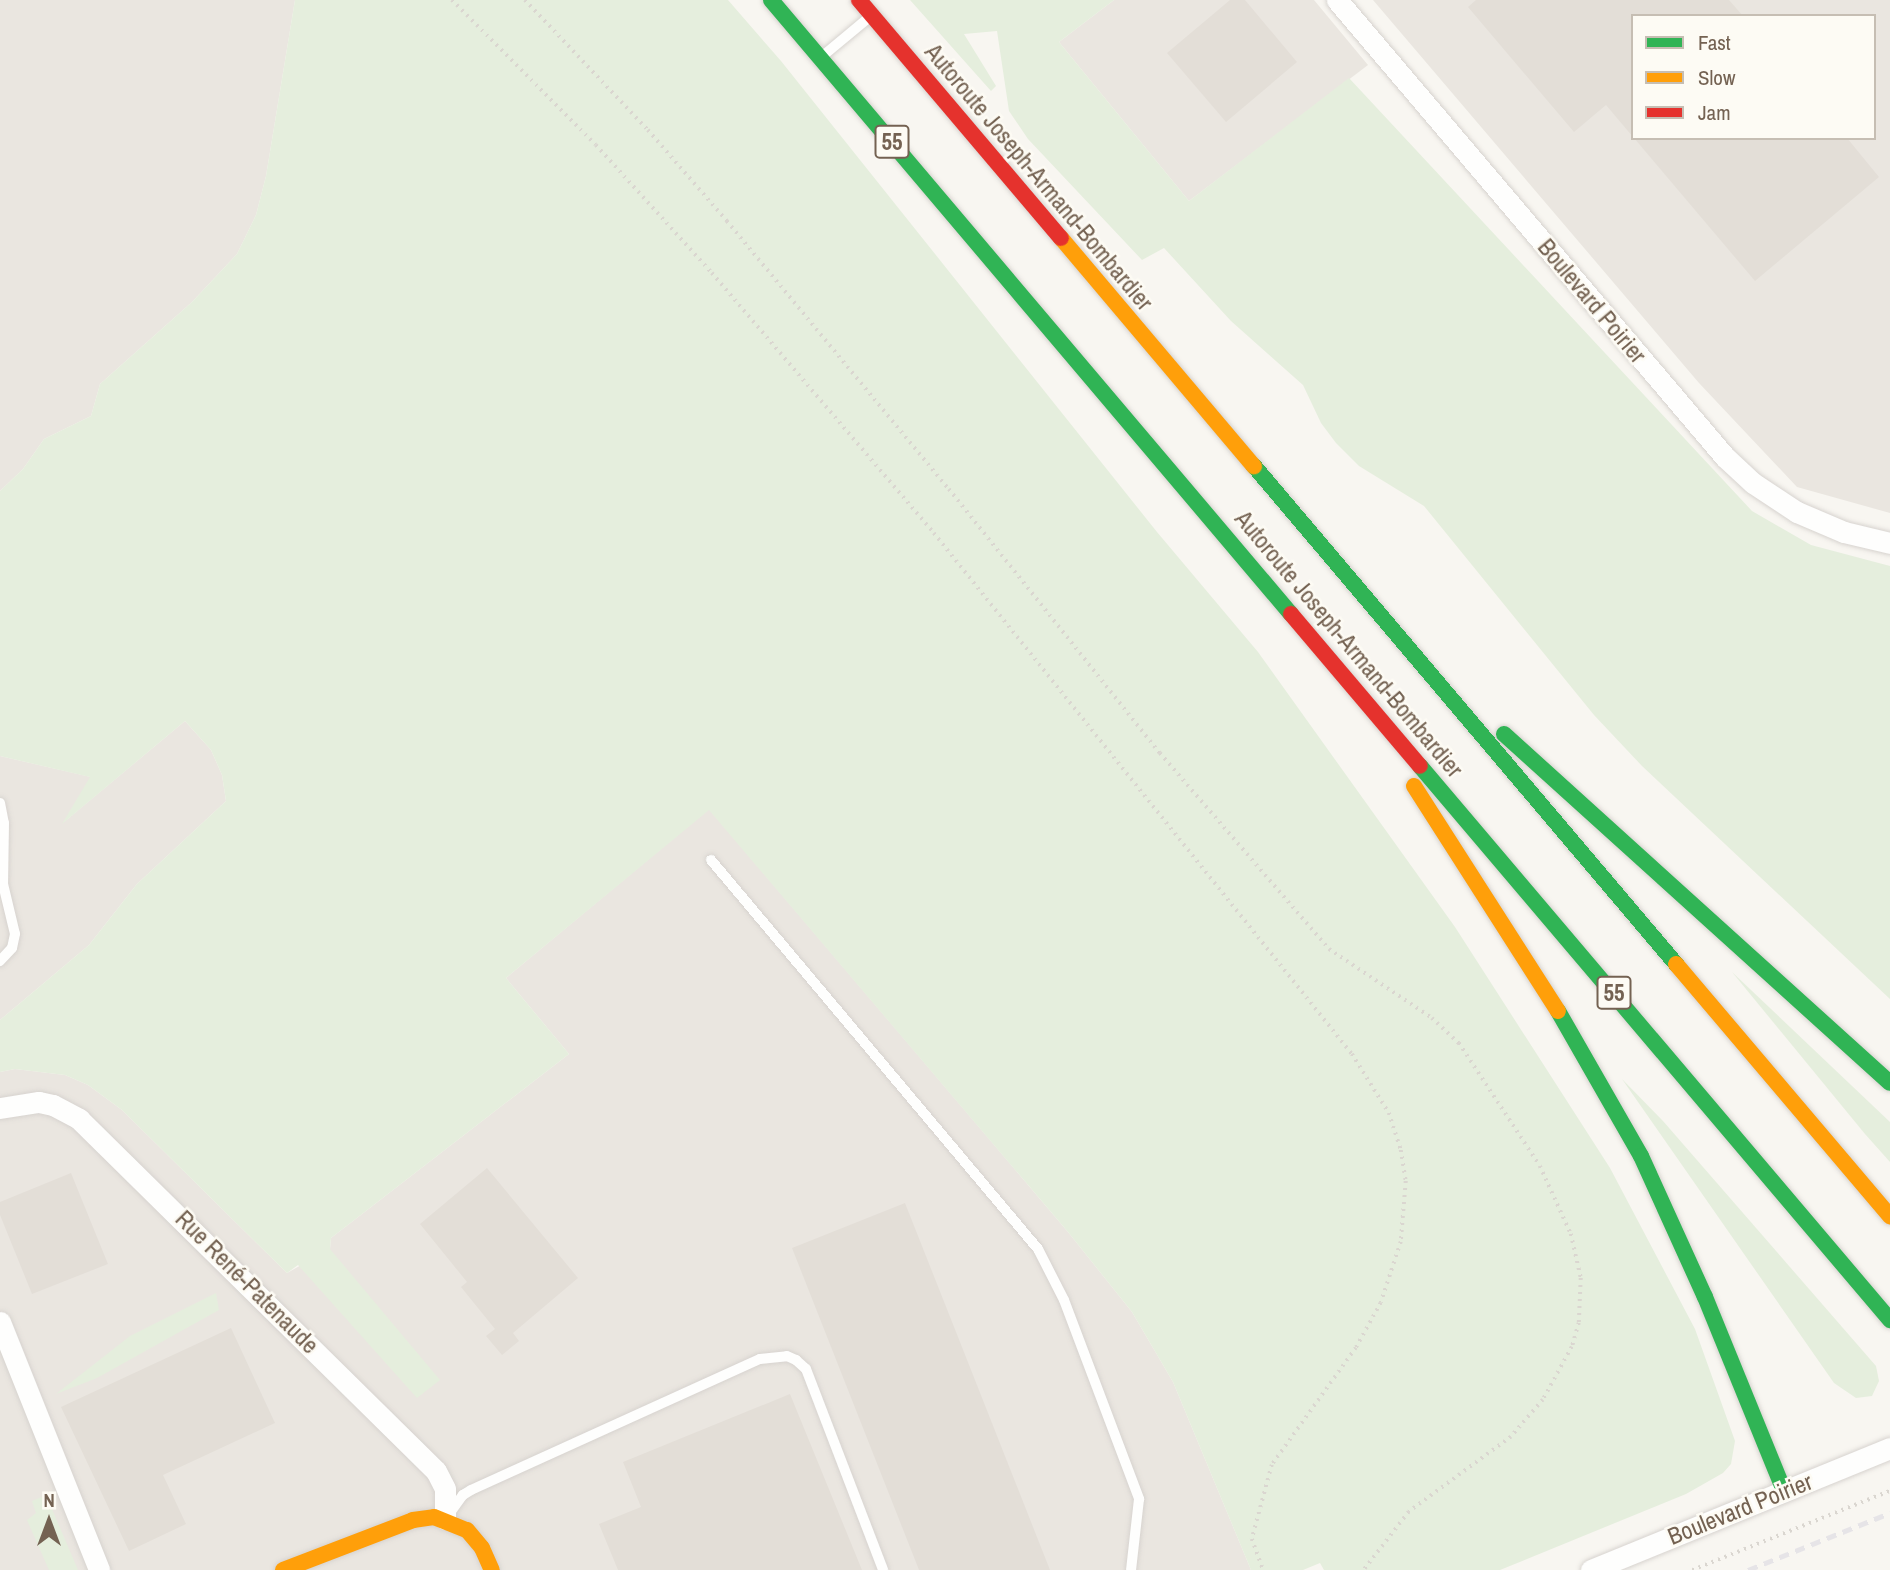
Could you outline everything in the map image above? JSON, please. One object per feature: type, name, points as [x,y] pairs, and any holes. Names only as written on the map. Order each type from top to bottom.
[{"type":"main road","name":"Autoroute Joseph-Armand-Bombardier","points":[[771,0],[1890,1320]]},
{"type":"main road","name":"Autoroute Joseph-Armand-Bombardier","points":[[859,0],[1890,1216]]},
{"type":"main road","points":[[1420,662],[1558,780],[1890,1083]]},
{"type":"main road","points":[[1338,667],[1546,990],[1634,1144],[1694,1270],[1784,1491]]},
{"type":"main road","points":[[283,1570],[413,1520],[445,1519],[473,1536],[492,1570]]},
{"type":"street","name":"Boulevard Poirier","points":[[1337,0],[1725,457],[1767,493],[1797,512],[1844,532],[1890,543]]},
{"type":"street","name":"Rue René-Patenaude","points":[[0,1108],[24,1102],[46,1104],[67,1111],[85,1124],[436,1471],[445,1489],[445,1519]]},
{"type":"street","points":[[0,1322],[99,1570]]},
{"type":"street","name":"Boulevard Poirier","points":[[1591,1570],[1890,1448]]},
{"type":"lane","points":[[820,58],[872,15]]},
{"type":"lane","points":[[0,803],[4,823],[3,884],[15,934],[12,948],[0,961]]},
{"type":"lane","points":[[711,860],[1038,1249],[1064,1300],[1139,1499],[1132,1570]]},
{"type":"lane","points":[[445,1519],[463,1495],[471,1490],[761,1359],[787,1356],[806,1369],[883,1570]]},
{"type":"path","points":[[452,0],[641,194],[934,533],[1352,1054],[1389,1113],[1401,1150],[1406,1181],[1401,1242],[1381,1303],[1356,1348],[1272,1465],[1252,1539],[1263,1570]]},
{"type":"path","points":[[525,0],[648,130],[727,221],[949,489],[1160,753],[1329,949],[1432,1018],[1459,1043],[1540,1166],[1571,1234],[1581,1278],[1579,1323],[1572,1347],[1543,1400],[1511,1437],[1409,1512],[1364,1570]]},
{"type":"path","name":"Boulevard Poirier","points":[[1692,1570],[1890,1491]]},
{"type":"shaded area","points":[[0,0],[295,0],[266,176],[256,215],[237,254],[192,302],[100,384],[91,416],[44,439],[23,469],[0,491]]},
{"type":"shaded area","points":[[1114,0],[1314,0],[1368,65],[1189,201],[1059,42]]},
{"type":"shaded area","points":[[1373,0],[1890,0],[1890,513],[1797,487],[1699,383]]},
{"type":"shaded area","points":[[185,721],[211,750],[222,775],[226,801],[137,884],[89,945],[0,1020],[0,756],[91,777],[64,822]]},
{"type":"shaded area","points":[[709,809],[1068,1232],[1132,1312],[1173,1382],[1251,1570],[0,1570],[0,1072],[15,1069],[65,1075],[88,1085],[122,1110],[287,1273],[330,1249],[331,1238],[569,1054],[506,978]]},
{"type":"green space","points":[[295,0],[728,0],[781,61],[1157,532],[1258,652],[1455,927],[1610,1168],[1695,1329],[1735,1441],[1731,1464],[1723,1473],[1686,1494],[1500,1570],[1324,1570],[1320,1563],[1303,1570],[1251,1570],[1173,1382],[1132,1312],[1068,1232],[709,810],[506,978],[569,1054],[331,1238],[330,1249],[440,1380],[417,1398],[298,1265],[287,1273],[122,1110],[88,1085],[65,1075],[15,1069],[0,1072],[0,1020],[89,945],[137,884],[226,801],[222,775],[211,750],[185,721],[62,824],[90,777],[0,756],[0,491],[23,469],[44,439],[91,416],[100,384],[192,302],[237,254],[256,215],[266,176]]},
{"type":"green space","points":[[910,0],[1114,0],[1059,42],[1189,201],[1349,78],[1752,511],[1811,545],[1890,566],[1890,999],[1642,766],[1594,715],[1424,506],[1359,466],[1336,443],[1321,423],[1303,385],[1231,321],[1164,248],[1142,260],[1028,139],[1009,111],[997,31],[964,34],[996,86],[991,91]]},
{"type":"green space","points":[[1732,972],[1890,1122],[1890,1162],[1865,1134]]},
{"type":"green space","points":[[1622,1079],[1663,1121],[1876,1366],[1879,1381],[1872,1396],[1856,1398],[1834,1383]]},
{"type":"green space","points":[[216,1293],[219,1310],[97,1378],[56,1394],[130,1336]]},
{"type":"green space","points":[[46,1495],[78,1570],[49,1570],[27,1520],[36,1513],[32,1501]]},
{"type":"building","points":[[1230,0],[1245,0],[1297,62],[1226,122],[1167,53]]},
{"type":"building","points":[[1476,0],[1729,0],[1741,14],[1631,14],[1631,135],[1606,105],[1574,132],[1468,7]]},
{"type":"building","points":[[1636,140],[1849,140],[1879,177],[1755,281]]},
{"type":"building","points":[[487,1168],[578,1278],[513,1333],[519,1341],[502,1355],[486,1336],[495,1329],[461,1287],[467,1282],[420,1224]]},
{"type":"building","points":[[71,1173],[108,1264],[32,1294],[0,1215],[0,1202]]},
{"type":"building","points":[[905,1203],[1050,1570],[919,1570],[792,1248]]},
{"type":"building","points":[[231,1328],[275,1423],[163,1475],[186,1524],[129,1551],[61,1407]]},
{"type":"building","points":[[790,1394],[862,1570],[618,1570],[599,1524],[641,1507],[623,1462]]},
{"type":"railway","points":[[1748,1570],[1890,1513]]},
{"type":"traffic: fast","points":[[771,0],[1291,614]]},
{"type":"traffic: fast","points":[[1254,466],[1676,964]]},
{"type":"traffic: fast","points":[[1504,734],[1890,1083]]},
{"type":"traffic: fast","points":[[1420,766],[1890,1320]]},
{"type":"traffic: fast","points":[[1558,1011],[1641,1156],[1705,1297],[1784,1491]]},
{"type":"traffic: slow","points":[[1061,238],[1254,466]]},
{"type":"traffic: slow","points":[[1414,786],[1558,1011]]},
{"type":"traffic: slow","points":[[1676,964],[1890,1216]]},
{"type":"traffic: slow","points":[[283,1570],[413,1520],[434,1517],[467,1530],[482,1548],[492,1570]]},
{"type":"traffic: jam","points":[[859,0],[1061,238]]},
{"type":"traffic: jam","points":[[1291,614],[1420,766]]}]
